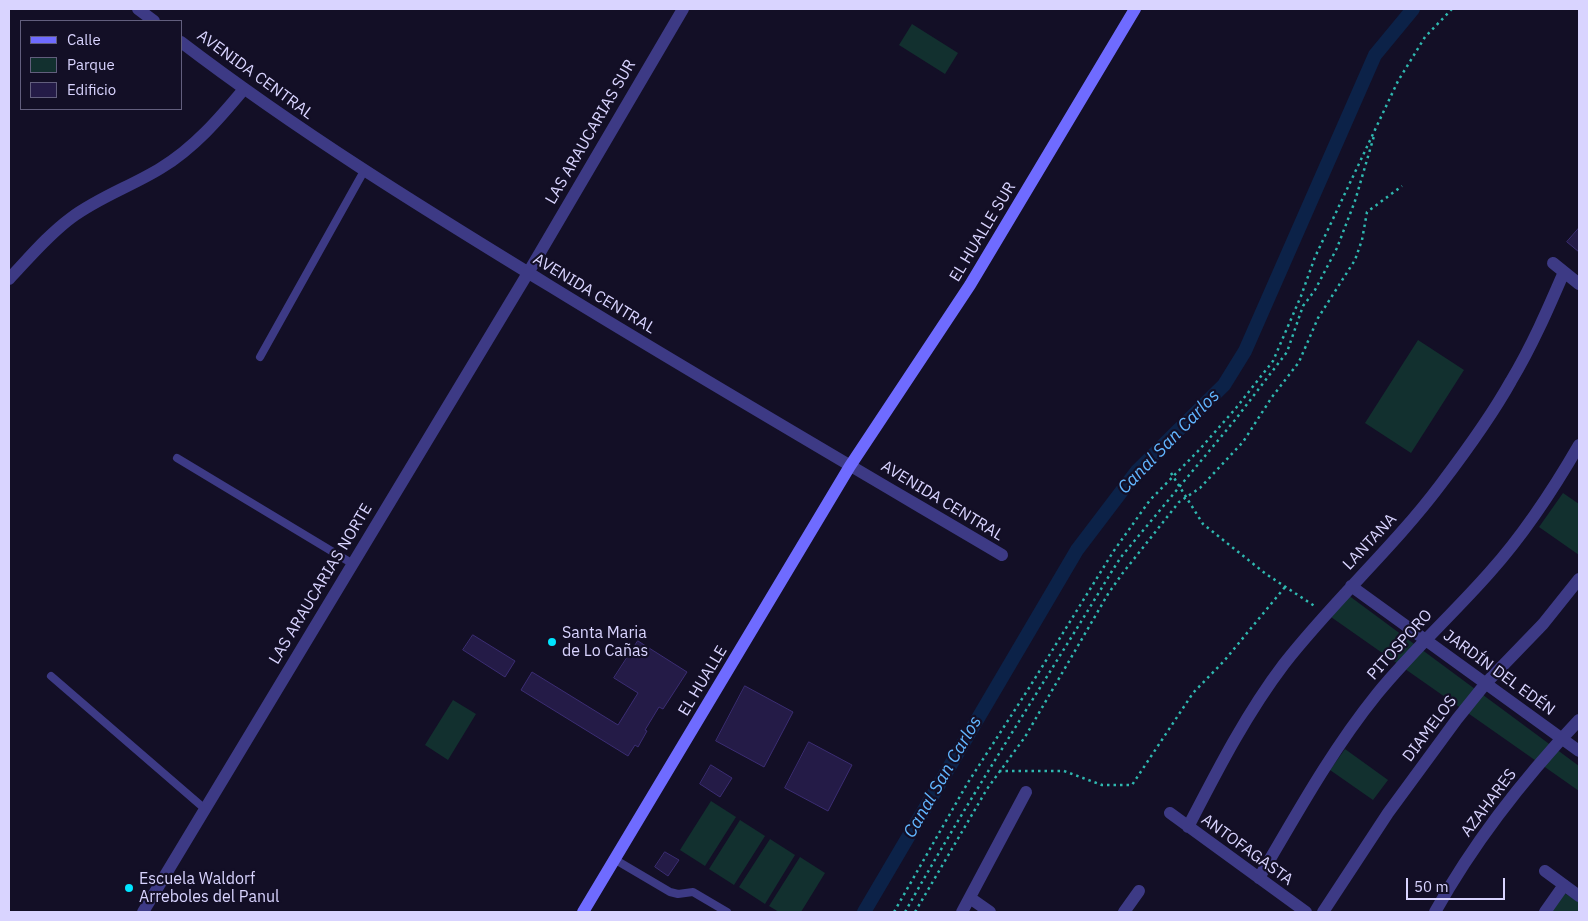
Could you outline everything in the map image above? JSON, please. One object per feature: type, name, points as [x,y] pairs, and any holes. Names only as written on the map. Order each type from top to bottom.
[{"type":"street","points":[[138,9],[153,20]]},
{"type":"street","name":"LAS ARAUCARIAS SUR","points":[[528,273],[683,9]]},
{"type":"street","name":"EL HUALLE SUR","points":[[850,466],[970,285],[1135,9]]},
{"type":"street","name":"AVENIDA CENTRAL","points":[[182,43],[244,89],[364,171],[528,273],[1002,555]]},
{"type":"street","points":[[9,279],[54,232],[72,217],[92,204],[161,169],[182,154],[218,120],[244,89]]},
{"type":"street","points":[[1554,263],[1579,284]]},
{"type":"street","name":"LANTANA","points":[[1188,827],[1247,719],[1283,665],[1326,614],[1425,505],[1472,442],[1502,397],[1522,361],[1564,272]]},
{"type":"street","name":"LAS ARAUCARIAS NORTE","points":[[143,912],[528,273]]},
{"type":"street","name":"PITOSPORO","points":[[1259,878],[1320,775],[1346,736],[1379,692],[1425,640],[1476,588],[1511,546],[1539,510],[1579,445]]},
{"type":"street","name":"EL HUALLE","points":[[583,912],[850,466]]},
{"type":"street","name":"DIAMELOS","points":[[1322,912],[1407,786],[1486,683],[1543,624],[1579,579]]},
{"type":"street","name":"JARDÍN DEL EDÉN","points":[[1351,586],[1579,751]]},
{"type":"street","name":"AZAHARES","points":[[1435,912],[1452,882],[1504,807],[1579,720]]},
{"type":"street","points":[[963,912],[1026,792]]},
{"type":"street","name":"ANTOFAGASTA","points":[[1170,813],[1306,912]]},
{"type":"street","points":[[1545,871],[1579,896]]},
{"type":"street","points":[[1545,912],[1564,885]]},
{"type":"street","points":[[1124,912],[1139,891]]},
{"type":"street","points":[[970,898],[990,912]]},
{"type":"lane","points":[[260,357],[364,171]]},
{"type":"lane","points":[[177,458],[353,564]]},
{"type":"lane","points":[[51,676],[205,809]]},
{"type":"lane","points":[[614,860],[670,892],[678,894],[693,892],[727,912]]},
{"type":"path","points":[[894,912],[967,784],[1113,552],[1150,500],[1236,408],[1273,361],[1301,296],[1315,257],[1398,81],[1425,37],[1452,9]]},
{"type":"path","points":[[905,912],[931,864],[1112,571],[1179,486],[1235,420],[1287,352],[1303,306],[1315,290],[1337,248],[1355,200],[1376,127]]},
{"type":"path","points":[[915,912],[999,771],[1025,736],[1108,594],[1179,502],[1210,479],[1243,442],[1272,396],[1299,362],[1318,318],[1355,260],[1362,240],[1367,212],[1402,186]]},
{"type":"path","points":[[1171,473],[1203,524],[1266,574],[1326,614]]},
{"type":"path","points":[[999,771],[1064,771],[1102,785],[1132,785],[1193,693],[1224,661],[1285,586]]},
{"type":"green space","points":[[912,24],[958,53],[945,74],[899,45]]},
{"type":"green space","points":[[1418,340],[1464,370],[1411,453],[1365,423]]},
{"type":"green space","points":[[1563,493],[1579,504],[1579,555],[1539,527]]},
{"type":"green space","points":[[1348,595],[1579,766],[1579,791],[1331,617]]},
{"type":"green space","points":[[453,700],[476,714],[448,760],[425,745]]},
{"type":"green space","points":[[1345,749],[1388,780],[1373,800],[1330,770]]},
{"type":"green space","points":[[711,801],[736,817],[705,866],[680,850]]},
{"type":"green space","points":[[740,820],[765,836],[734,885],[709,869]]},
{"type":"green space","points":[[770,839],[795,855],[765,904],[739,887]]},
{"type":"green space","points":[[800,857],[825,873],[801,912],[779,912],[769,906]]},
{"type":"green space","points":[[1564,893],[1579,902],[1579,912],[1549,912]]},
{"type":"building","points":[[1579,228],[1579,252],[1567,242]]},
{"type":"building","points":[[473,635],[515,661],[505,677],[463,650]]},
{"type":"building","points":[[638,641],[687,672],[663,709],[659,707],[645,730],[647,731],[638,747],[635,745],[628,756],[521,690],[532,672],[618,725],[638,693],[614,678]]},
{"type":"building","points":[[745,686],[793,712],[764,767],[716,741]]},
{"type":"building","points":[[809,742],[852,765],[828,811],[785,788]]},
{"type":"building","points":[[711,765],[732,778],[720,797],[700,784]]},
{"type":"building","points":[[665,852],[679,860],[668,876],[655,867]]},
{"type":"waterway","name":"Canal San Carlos","points":[[864,912],[1077,550],[1137,471],[1224,385],[1245,351],[1375,55],[1413,9]]},
{"type":"place","name":"Santa Maria de Lo Cañas","points":[[552,642]]},
{"type":"place","name":"Escuela Waldorf Arreboles del Panul","points":[[129,888]]}]
